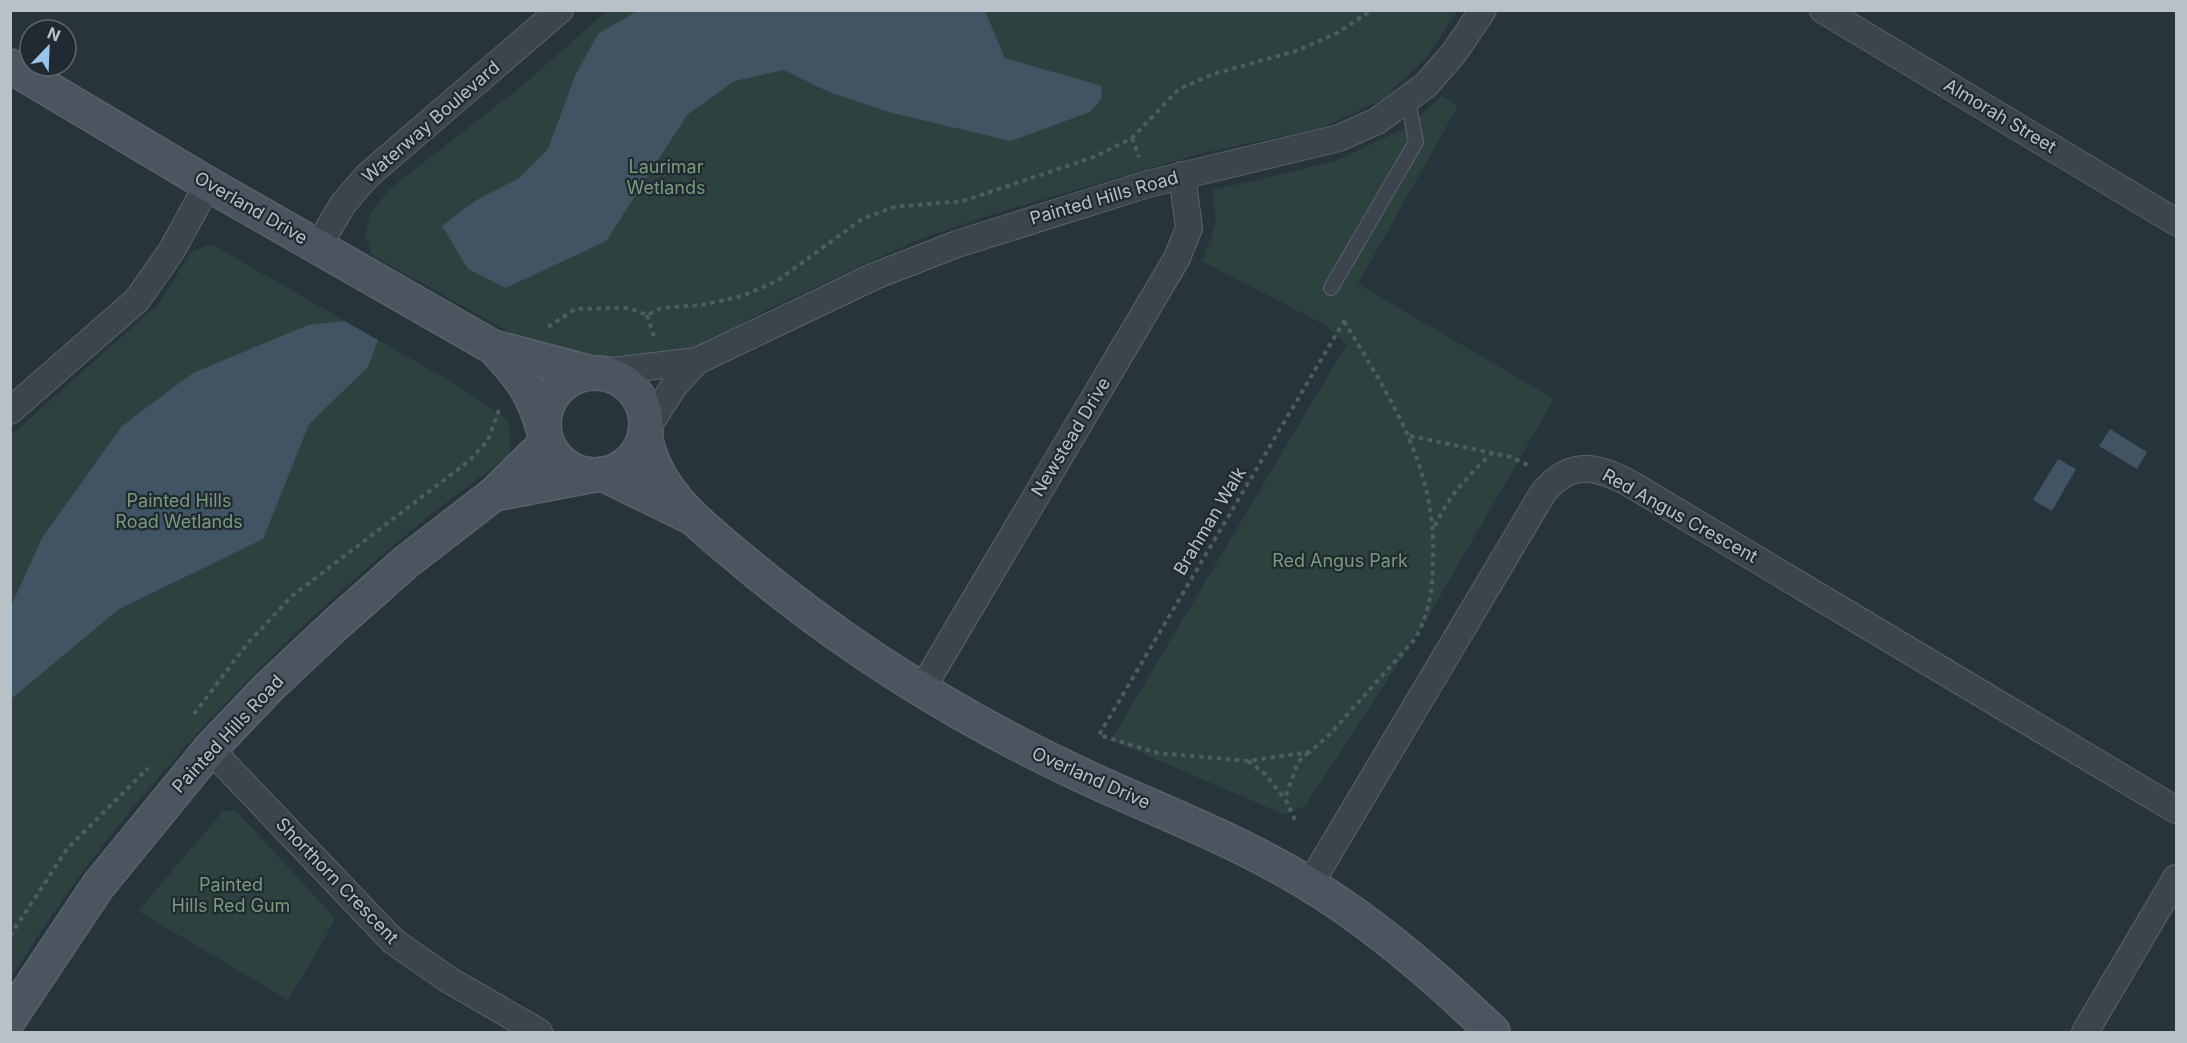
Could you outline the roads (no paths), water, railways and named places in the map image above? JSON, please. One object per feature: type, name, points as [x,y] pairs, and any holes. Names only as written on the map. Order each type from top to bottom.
[{"type":"street","name":"Waterway Boulevard","points":[[318,246],[344,204],[367,176],[560,10]]},
{"type":"street","name":"Painted Hills Road","points":[[594,373],[697,362],[875,276],[957,244],[1182,175],[1339,138],[1377,121],[1426,85],[1454,53],[1483,10]]},
{"type":"street","name":"Almorah Street","points":[[1823,10],[2176,222]]},
{"type":"street","name":"Overland Drive","points":[[10,66],[208,184],[493,347],[594,373]]},
{"type":"street","name":"Newstead Drive","points":[[922,689],[1177,258],[1189,228],[1182,175]]},
{"type":"street","points":[[10,411],[137,300],[172,250],[208,184]]},
{"type":"street","name":"Overland Drive","points":[[493,347],[517,372],[536,401],[546,439]]},
{"type":"street","name":"Painted Hills Road","points":[[646,432],[674,387],[697,362]]},
{"type":"street","points":[[594,373],[613,377],[627,385],[639,398],[645,413],[646,432],[640,448],[631,460],[618,469],[598,475],[579,472],[566,466],[554,455],[546,439],[544,418],[549,401],[560,387],[574,377],[594,373]]},
{"type":"street","name":"Overland Drive","points":[[646,432],[648,452],[652,461],[691,517],[759,575],[856,648],[1023,747],[1226,838],[1310,884],[1420,966],[1493,1032]]},
{"type":"street","name":"Painted Hills Road","points":[[10,1018],[98,886],[210,749],[268,687],[335,625],[406,562],[494,494],[546,439]]},
{"type":"street","name":"Red Angus Crescent","points":[[1310,884],[1543,492],[1554,479],[1581,469],[1596,469],[1629,483],[2176,810]]},
{"type":"street","name":"Overland Drive","points":[[598,475],[691,517]]},
{"type":"street","name":"Painted Hills Road","points":[[494,494],[598,475]]},
{"type":"street","name":"Shorthorn Crescent","points":[[210,749],[393,941],[429,967],[539,1032]]},
{"type":"street","points":[[2085,1032],[2176,878]]},
{"type":"lane","points":[[1331,288],[1416,142],[1408,100]]},
{"type":"water","points":[[637,11],[985,11],[1005,58],[1102,86],[1101,99],[1090,112],[1011,141],[892,113],[827,91],[784,70],[734,81],[687,115],[606,241],[506,288],[468,269],[442,226],[475,201],[519,178],[548,149],[575,76],[598,34]]},
{"type":"water","points":[[344,321],[378,340],[368,367],[309,424],[263,539],[119,609],[11,699],[11,606],[42,538],[122,426],[193,373],[308,325]]},
{"type":"water","points":[[2110,429],[2147,452],[2137,469],[2099,446]]},
{"type":"water","points":[[2058,459],[2076,469],[2052,511],[2033,500]]},
{"type":"park label","name":"Laurimar Wetlands","points":[[666,177]]},
{"type":"park label","name":"Painted Hills Road Wetlands","points":[[179,511]]},
{"type":"park label","name":"Red Angus Park","points":[[1340,561]]},
{"type":"park label","name":"Painted Hills Red Gum","points":[[231,895]]}]
